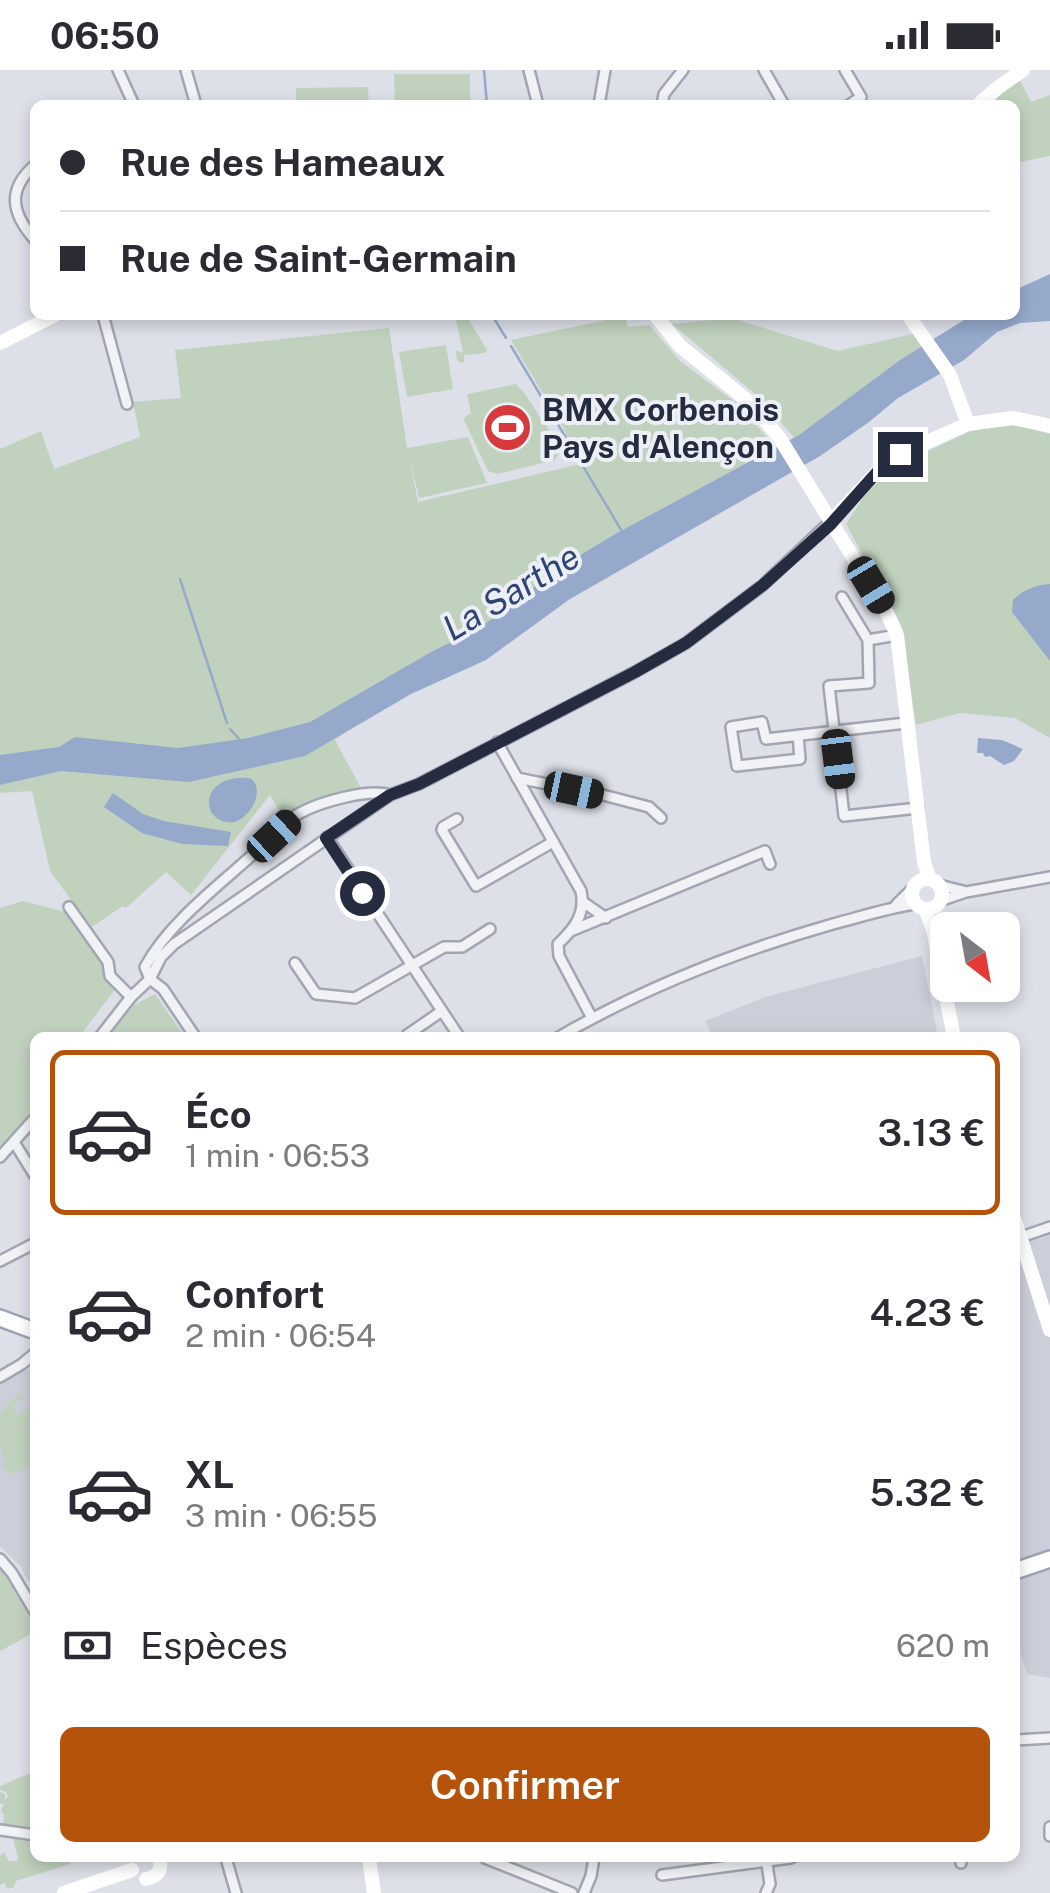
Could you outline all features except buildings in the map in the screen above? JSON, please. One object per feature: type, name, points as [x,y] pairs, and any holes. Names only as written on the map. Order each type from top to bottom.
[{"type":"main road","points":[[0,1318],[30,1329]]},
{"type":"main road","points":[[1020,1569],[1050,1559]]},
{"type":"street","points":[[118,70],[132,100]]},
{"type":"street","points":[[186,70],[195,100]]},
{"type":"street","points":[[530,70],[537,100]]},
{"type":"street","points":[[600,100],[605,70]]},
{"type":"street","points":[[663,100],[683,70]]},
{"type":"street","points":[[764,70],[778,100]]},
{"type":"street","points":[[845,70],[861,97],[856,100]]},
{"type":"street","points":[[984,100],[1023,70]]},
{"type":"street","points":[[30,172],[16,188],[15,205],[22,226],[30,235]]},
{"type":"street","points":[[0,343],[45,320]]},
{"type":"street","points":[[105,320],[128,404]]},
{"type":"street","points":[[660,320],[680,346],[748,401],[779,437],[898,635],[927,894],[952,1032]]},
{"type":"street","points":[[912,320],[950,375],[968,424]]},
{"type":"street","points":[[104,1032],[174,944],[390,795],[419,784],[686,643],[763,585],[900,454],[968,424],[1012,418],[1050,426]]},
{"type":"street","points":[[842,596],[868,640],[868,683],[828,686],[844,816],[918,808]]},
{"type":"street","points":[[868,640],[898,635]]},
{"type":"street","points":[[798,735],[800,759],[736,766],[731,727],[762,722],[766,739],[798,735],[906,723]]},
{"type":"street","points":[[496,742],[582,891],[584,902],[574,930]]},
{"type":"street","points":[[518,778],[649,807],[661,818]]},
{"type":"street","points":[[192,1032],[163,989],[150,978],[146,967],[152,955],[175,928],[298,814],[335,800],[382,792],[390,795]]},
{"type":"street","points":[[456,819],[442,830],[476,886],[553,842]]},
{"type":"street","points":[[326,838],[456,1032]]},
{"type":"street","points":[[592,1018],[559,956],[558,944],[574,930],[764,850],[770,864]]},
{"type":"street","points":[[568,1032],[592,1018],[786,937],[927,894],[966,892],[1050,877]]},
{"type":"street","points":[[927,894],[966,892]]},
{"type":"street","points":[[584,902],[606,918]]},
{"type":"street","points":[[70,906],[108,962],[110,976],[132,996]]},
{"type":"street","points":[[295,963],[316,994],[355,998],[444,948],[462,947],[490,930]]},
{"type":"street","points":[[411,1032],[442,1011]]},
{"type":"street","points":[[0,1157],[30,1124]]},
{"type":"street","points":[[14,1142],[30,1168]]},
{"type":"street","points":[[1050,1228],[1020,1237],[1050,1330]]},
{"type":"street","points":[[0,1261],[30,1246]]},
{"type":"street","points":[[0,1377],[30,1358]]},
{"type":"street","points":[[22,1364],[30,1363]]},
{"type":"street","points":[[0,1559],[30,1604]]},
{"type":"street","points":[[1020,1740],[1050,1738]]},
{"type":"street","points":[[1050,1827],[1050,1836]]},
{"type":"street","points":[[0,1830],[30,1834]]},
{"type":"street","points":[[64,1893],[133,1864],[144,1886],[159,1872],[160,1862]]},
{"type":"street","points":[[227,1862],[236,1893]]},
{"type":"street","points":[[370,1862],[374,1893]]},
{"type":"street","points":[[494,1862],[565,1892]]},
{"type":"street","points":[[584,1893],[593,1862]]},
{"type":"street","points":[[662,1875],[747,1862]]},
{"type":"street","points":[[766,1893],[770,1884],[767,1862]]},
{"type":"shaded area","points":[[922,956],[937,1032],[710,1032],[705,1021],[765,997]]},
{"type":"shaded area","points":[[1020,1234],[1040,1239],[1050,1235],[1050,1678],[1027,1674],[1020,1652]]},
{"type":"shaded area","points":[[30,1369],[28,1581],[21,1567],[0,1546],[0,1384]]},
{"type":"green space","points":[[394,74],[470,74],[470,100],[395,100]]},
{"type":"green space","points":[[1019,78],[1031,102],[1050,95],[1050,156],[1020,162],[1020,100],[995,100]]},
{"type":"green space","points":[[368,87],[369,100],[296,100],[296,88]]},
{"type":"green space","points":[[456,320],[469,320],[487,350],[464,355],[461,363],[455,350],[463,353]]},
{"type":"green space","points":[[606,320],[626,320],[628,327],[649,325],[680,361],[739,405],[776,448],[624,530],[335,740],[362,790],[292,813],[287,807],[280,812],[270,795],[191,895],[166,872],[126,908],[123,906],[86,931],[50,871],[32,791],[0,793],[0,449],[41,431],[54,469],[140,437],[133,402],[181,398],[175,350],[389,328],[407,448],[468,437],[487,483],[419,498],[409,456],[418,502],[580,464],[563,427],[511,340]]},
{"type":"green space","points":[[738,320],[837,351],[913,334],[924,349],[797,441],[760,398],[672,324]]},
{"type":"green space","points":[[446,345],[453,389],[407,397],[399,352]]},
{"type":"green space","name":"BMX Corbenois Pays d'Alençon","points":[[516,384],[561,449],[555,460],[498,474],[488,471],[463,418],[471,413],[467,394]]},
{"type":"green space","points":[[1016,425],[1050,434],[1050,738],[1015,718],[960,713],[916,725],[901,625],[846,524],[875,480],[976,428]]},
{"type":"green space","points":[[23,901],[69,913],[119,984],[83,1032],[30,1032],[30,1124],[0,1157],[0,908]]},
{"type":"green space","points":[[155,994],[182,1032],[111,1032],[134,1005]]},
{"type":"green space","points":[[21,1394],[23,1398],[12,1405],[18,1415],[30,1408],[30,1466],[16,1473],[9,1473],[1,1464],[6,1462],[0,1448],[0,1412],[8,1407],[6,1403]]},
{"type":"green space","points":[[0,1567],[30,1613],[30,1635],[0,1651]]},
{"type":"green space","points":[[30,1773],[30,1828],[3,1825],[0,1792],[5,1794],[5,1800],[8,1797],[0,1786]]},
{"type":"green space","points":[[13,1839],[30,1841],[30,1862],[70,1864],[16,1881],[14,1887],[7,1889],[5,1883],[0,1885],[0,1856],[4,1852],[9,1861],[18,1858]]},
{"type":"water","points":[[1050,274],[1050,321],[1020,323],[997,332],[964,360],[898,398],[820,456],[570,599],[486,660],[411,694],[305,756],[189,782],[61,771],[0,785],[0,755],[59,747],[75,737],[178,748],[248,738],[310,722],[478,629],[567,563],[617,533],[799,435],[900,360],[964,320],[1020,320],[1020,288]]},
{"type":"water","points":[[1050,584],[1050,661],[1012,612],[1013,600],[1021,593]]},
{"type":"water","points":[[978,738],[1002,740],[1023,749],[1014,761],[1004,765],[977,753]]},
{"type":"water","points":[[251,779],[256,784],[255,800],[238,821],[220,820],[211,812],[210,796],[221,783]]},
{"type":"water","points":[[113,793],[143,814],[164,821],[231,832],[228,846],[182,844],[142,833],[104,807]]},
{"type":"waterway","points":[[484,70],[487,100]]},
{"type":"waterway","points":[[495,320],[506,338]]},
{"type":"waterway","points":[[511,346],[623,533]]},
{"type":"waterway","points":[[180,579],[227,723]]},
{"type":"waterway","points":[[230,729],[239,739]]},
{"type":"place","name":"BMX Corbenois Pays d'Alençon","points":[[507,427]]},
{"type":"route","points":[[362,893],[326,838],[390,795],[419,784],[686,643],[763,585],[900,454]]},
{"type":"water label","name":"La Sarthe","points":[[511,592]]}]
